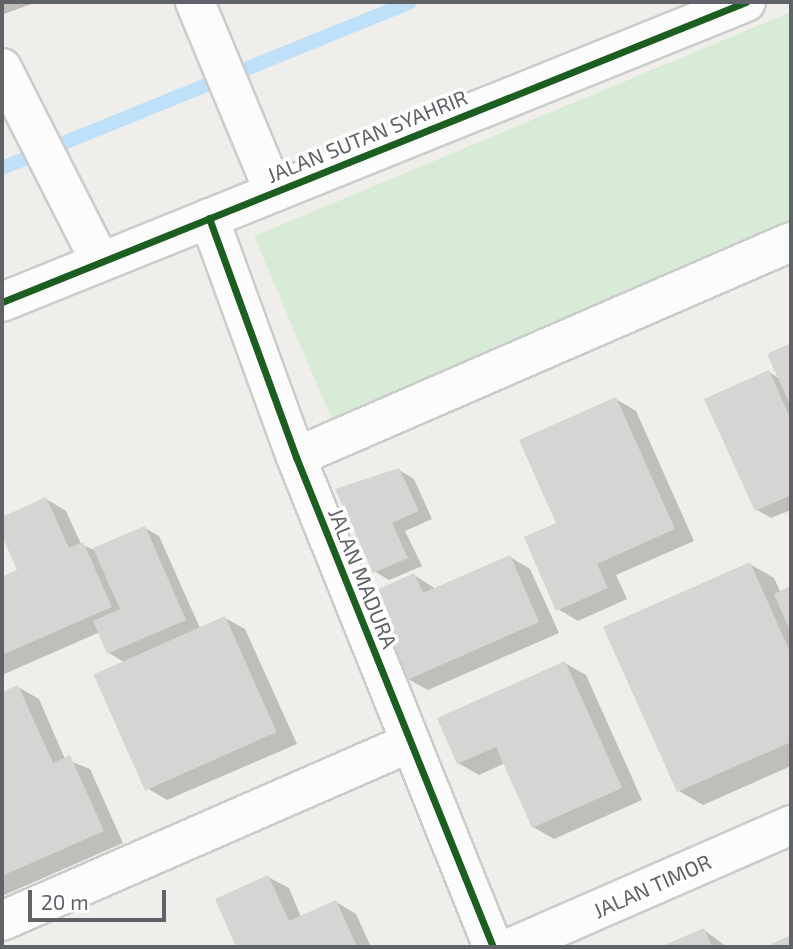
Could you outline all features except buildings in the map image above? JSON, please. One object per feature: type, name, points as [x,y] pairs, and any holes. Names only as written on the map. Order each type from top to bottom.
[{"type":"street","points":[[195,2],[275,192]]},
{"type":"street","name":"JALAN SUTAN SYAHRIR","points":[[2,302],[746,2]]},
{"type":"street","points":[[2,68],[100,261]]},
{"type":"street","name":"JALAN MADURA","points":[[209,218],[296,457],[493,947]]},
{"type":"street","points":[[296,457],[791,242]]},
{"type":"street","points":[[2,922],[409,743]]},
{"type":"street","name":"JALAN TIMOR","points":[[512,947],[791,824]]},
{"type":"green space","points":[[791,12],[791,236],[335,427],[254,236]]},
{"type":"waterway","points":[[2,168],[410,2]]},
{"type":"cycle path","points":[[2,302],[746,2]]},
{"type":"cycle path","points":[[209,218],[296,457],[493,947]]}]
